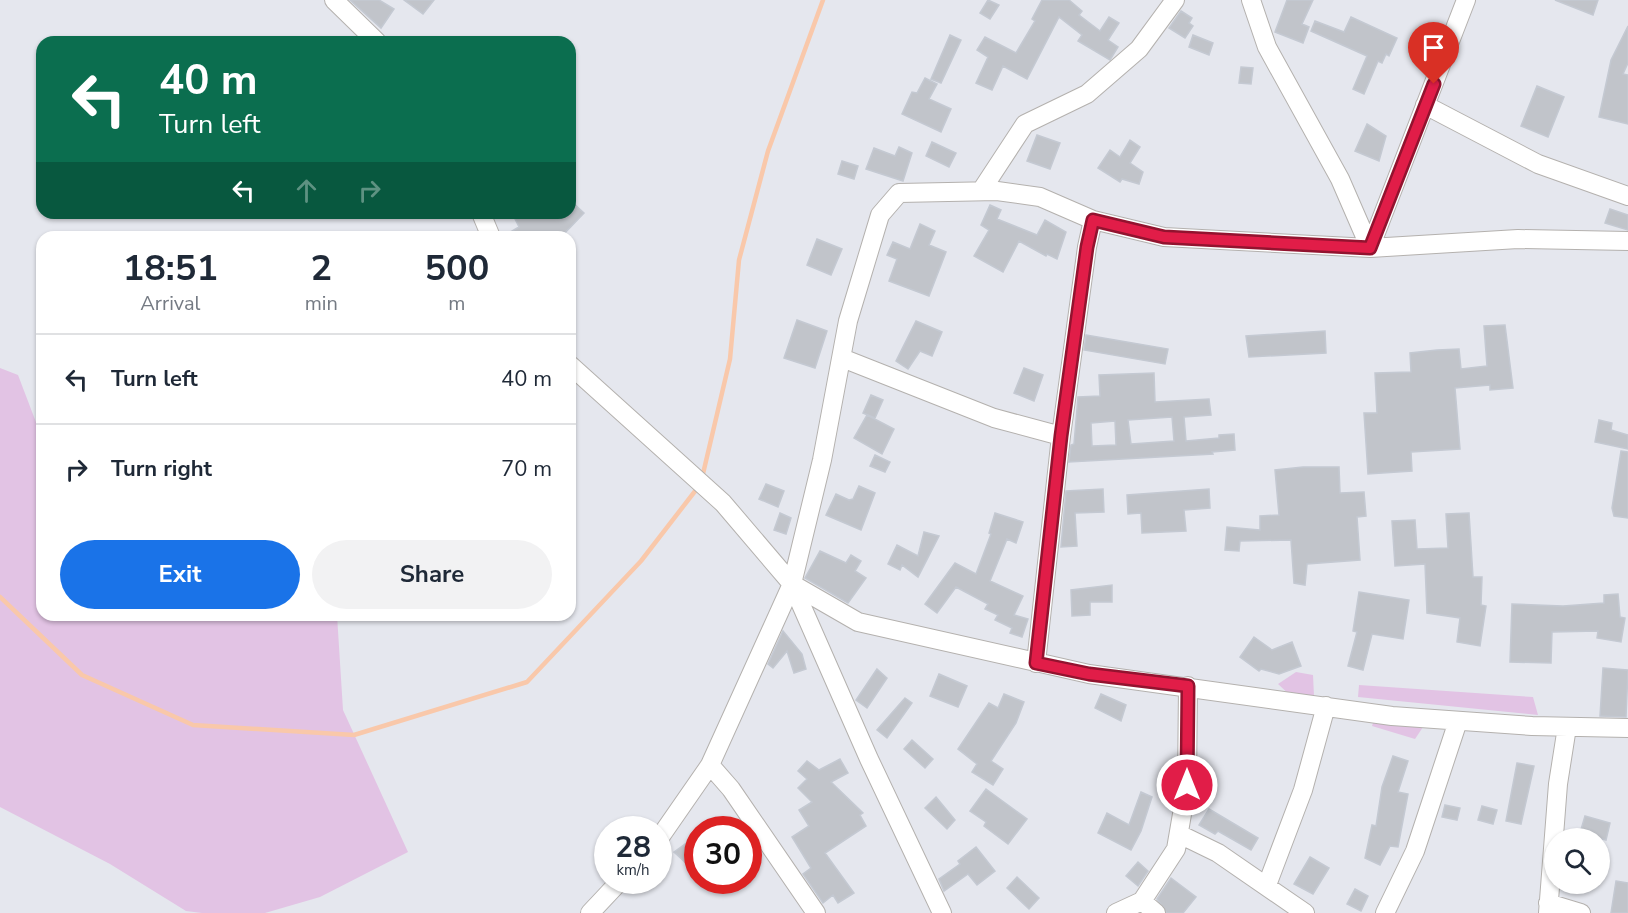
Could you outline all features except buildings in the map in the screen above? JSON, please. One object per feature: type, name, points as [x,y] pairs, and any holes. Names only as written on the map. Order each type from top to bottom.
[{"type":"street","points":[[334,0],[371,36]]},
{"type":"street","points":[[981,191],[1025,124],[1087,94],[1139,49],[1174,0]]},
{"type":"street","points":[[1251,0],[1266,47],[1341,179],[1370,248]]},
{"type":"street","points":[[1370,248],[1466,0]]},
{"type":"street","points":[[1425,105],[1538,164],[1628,196]]},
{"type":"street","points":[[672,820],[710,765],[792,584],[822,460],[848,321],[880,215],[899,193],[981,191],[1040,198],[1093,220],[1164,237],[1370,248],[1518,239],[1628,241]]},
{"type":"street","points":[[1036,663],[1061,436],[1087,247],[1093,220]]},
{"type":"street","points":[[842,358],[994,418],[1061,436]]},
{"type":"street","points":[[576,370],[723,503],[792,584],[868,759],[942,913]]},
{"type":"street","points":[[792,584],[858,622],[1089,674],[1392,716],[1567,727],[1628,728]]},
{"type":"street","points":[[1116,913],[1142,901],[1176,849],[1187,785],[1188,686]]},
{"type":"street","points":[[1267,885],[1303,790],[1326,706]]},
{"type":"street","points":[[1385,913],[1415,851],[1458,720]]},
{"type":"street","points":[[1567,727],[1558,784],[1548,908],[1581,913]]},
{"type":"street","points":[[710,765],[731,789],[816,913]]},
{"type":"street","points":[[1179,834],[1218,853],[1305,913]]},
{"type":"street","points":[[590,913],[608,894]]},
{"type":"street","points":[[1142,901],[1156,913]]},
{"type":"shaded area","points":[[0,368],[18,375],[36,422],[36,621],[337,621],[343,710],[408,852],[320,897],[265,913],[202,913],[186,911],[110,864],[0,807]]},
{"type":"shaded area","points":[[1296,672],[1313,675],[1314,696],[1293,698],[1278,684]]},
{"type":"shaded area","points":[[1359,685],[1533,697],[1538,715],[1358,697]]},
{"type":"shaded area","points":[[1375,717],[1423,727],[1415,739],[1372,726]]},
{"type":"waterway","points":[[702,478],[730,359],[739,260],[768,151],[823,0]]},
{"type":"waterway","points":[[0,597],[82,675],[193,725],[354,735],[527,682],[641,561],[699,486]]},
{"type":"route","points":[[1187,785],[1188,686],[1089,674],[1036,663],[1043,617],[1063,419],[1087,247],[1093,220],[1164,237],[1370,248],[1434,84]]}]
